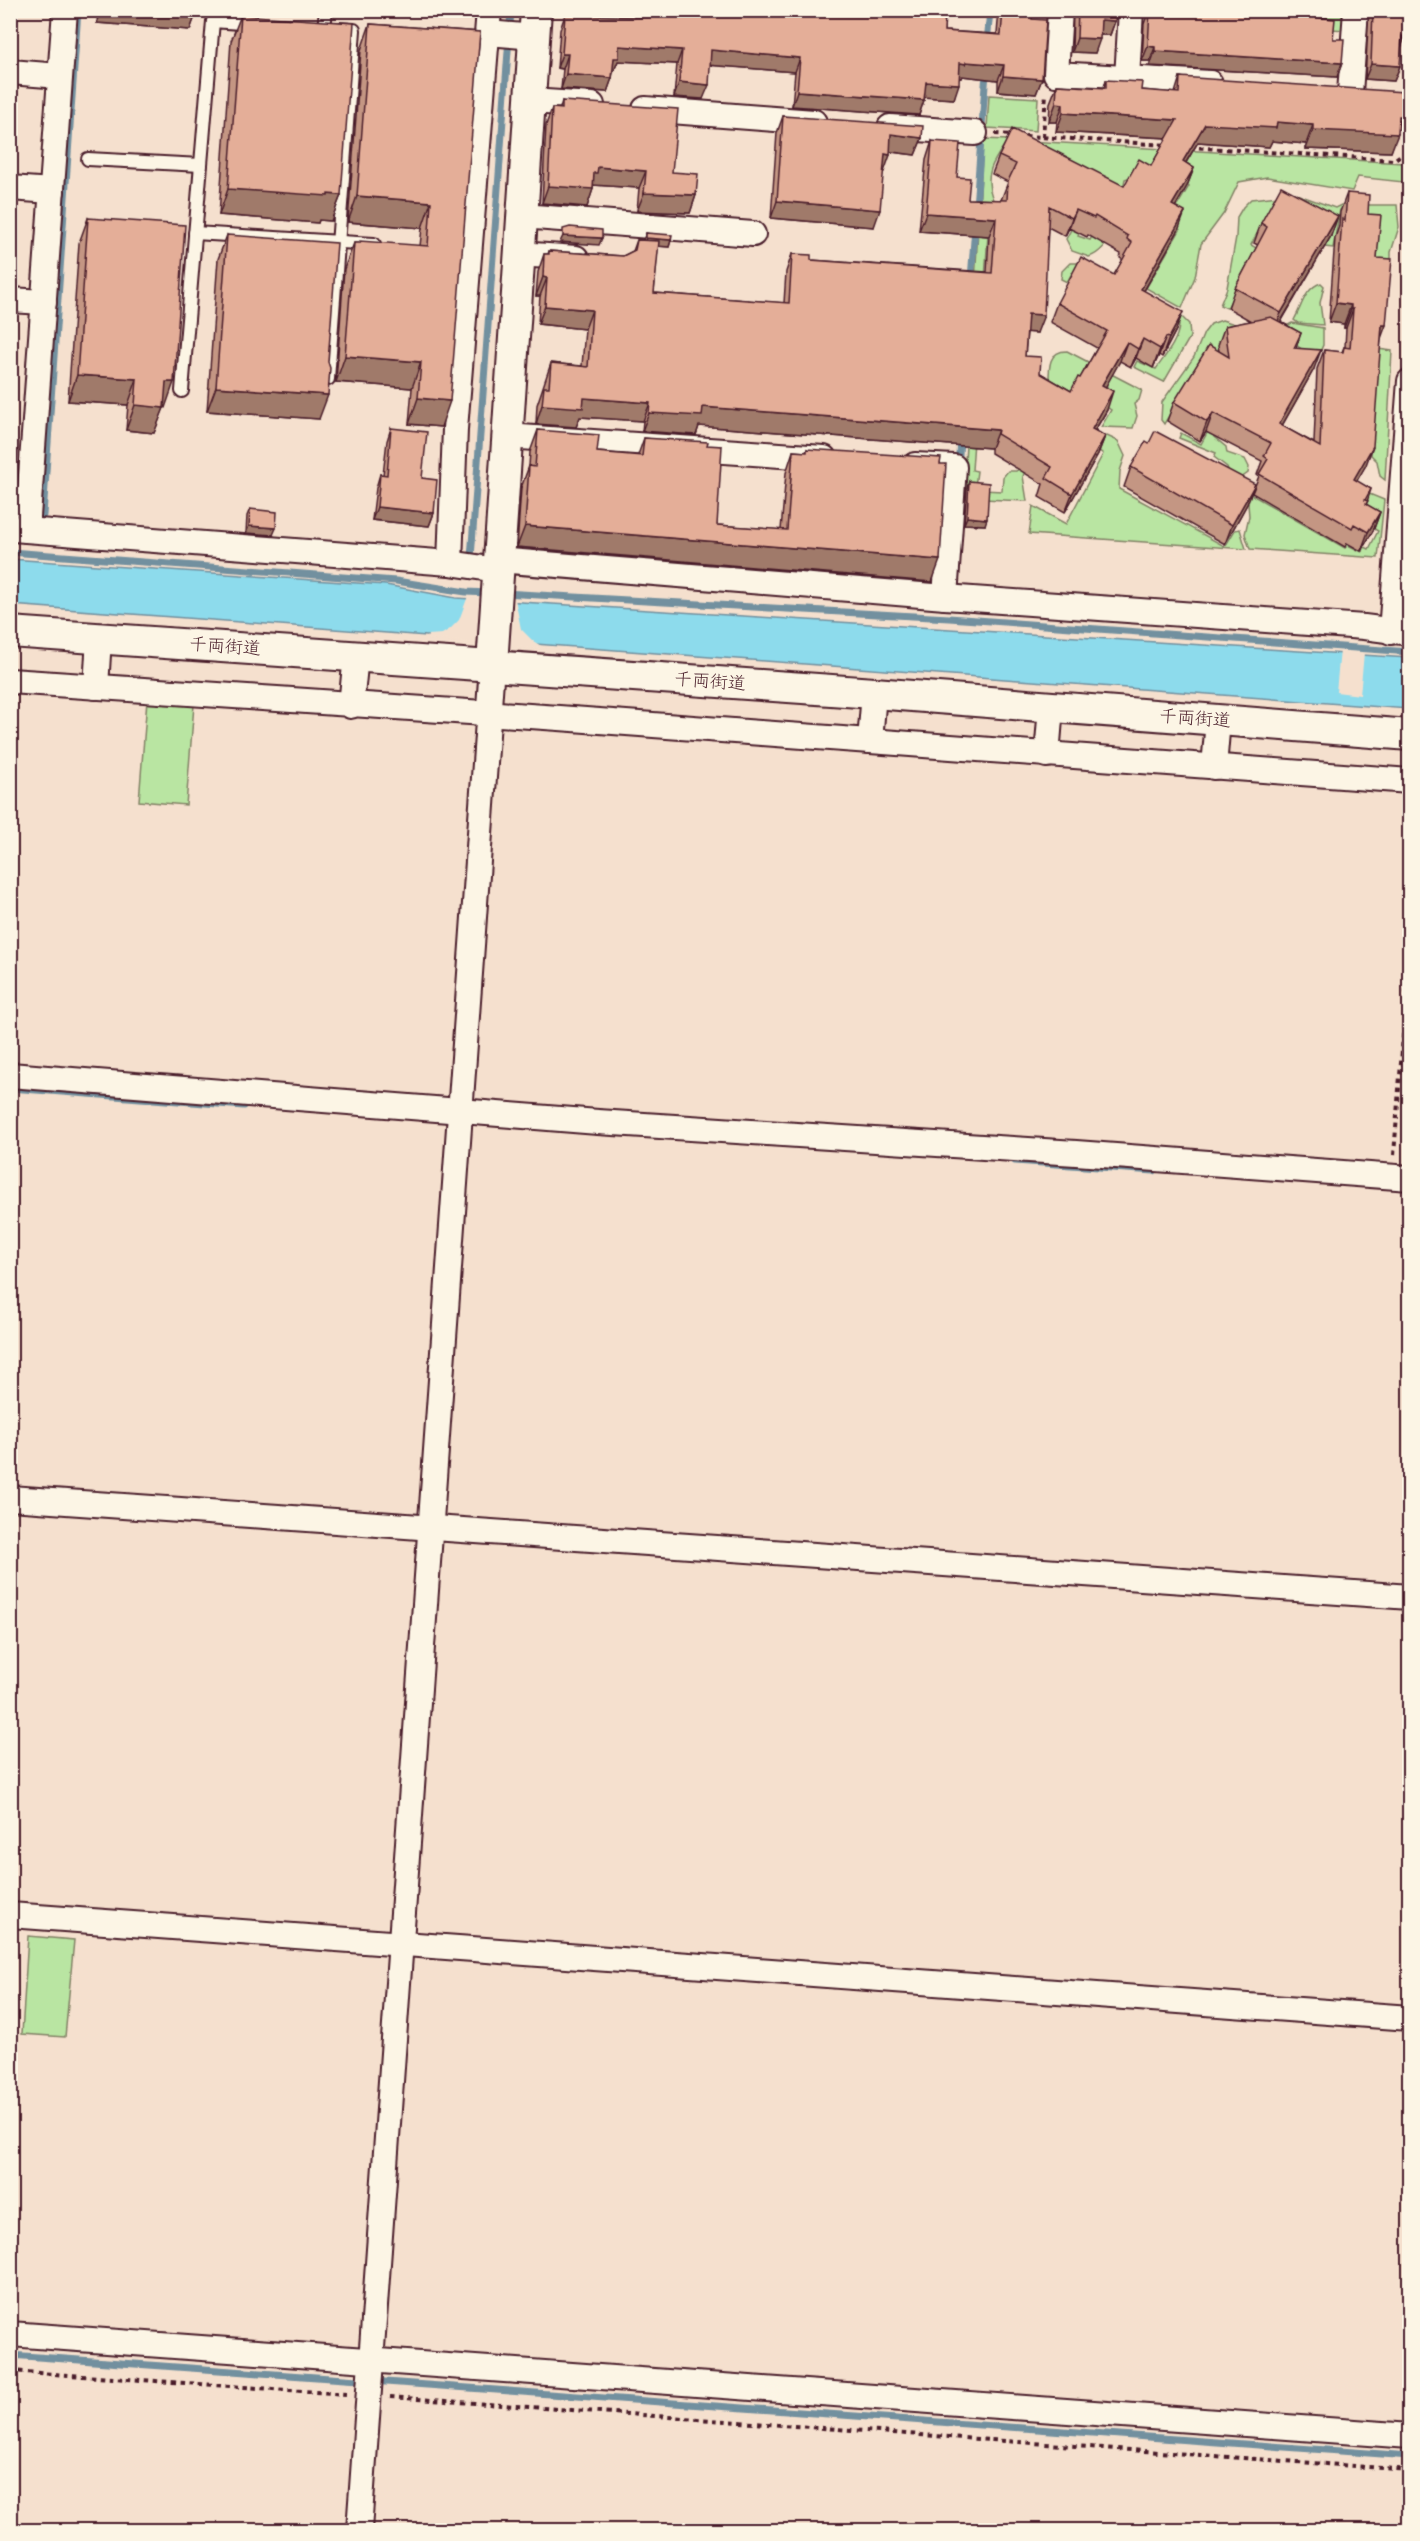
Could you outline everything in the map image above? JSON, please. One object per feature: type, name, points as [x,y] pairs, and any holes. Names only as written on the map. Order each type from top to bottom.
[{"type":"street","points":[[65,10],[44,302],[19,530],[450,563],[496,573],[945,597],[1364,627],[1400,633],[1410,381]]},
{"type":"street","points":[[1060,10],[1056,74],[1233,85]]},
{"type":"street","points":[[1127,78],[1131,10]]},
{"type":"street","points":[[1350,93],[1356,10]]},
{"type":"street","points":[[359,2530],[461,1119],[496,573],[530,101],[511,27]]},
{"type":"street","points":[[450,563],[455,429],[511,27]]},
{"type":"street","points":[[10,72],[60,76]]},
{"type":"street","points":[[530,101],[834,123]]},
{"type":"street","points":[[869,126],[980,134]]},
{"type":"street","points":[[10,188],[52,191]]},
{"type":"street","points":[[522,216],[753,234]]},
{"type":"street","points":[[519,254],[596,259]]},
{"type":"street","points":[[10,300],[44,302]]},
{"type":"street","points":[[506,436],[848,460]]},
{"type":"street","points":[[895,463],[954,467],[945,597]]},
{"type":"street","name":"千両街道","points":[[10,632],[356,655],[492,655],[874,693],[1410,735]]},
{"type":"street","points":[[96,687],[99,638]]},
{"type":"street","points":[[351,706],[356,655]]},
{"type":"street","points":[[10,681],[351,706],[871,733],[1214,759],[1410,781]]},
{"type":"street","points":[[871,733],[874,693]]},
{"type":"street","points":[[1048,746],[1052,707]]},
{"type":"street","points":[[1214,759],[1218,720]]},
{"type":"street","points":[[10,1075],[461,1119],[1401,1177]]},
{"type":"street","points":[[10,1497],[1410,1597]]},
{"type":"street","points":[[10,1915],[1410,2018]]},
{"type":"street","points":[[10,2334],[370,2379],[1410,2436]]},
{"type":"lane","points":[[324,28],[326,10]]},
{"type":"lane","points":[[182,391],[213,21],[268,25]]},
{"type":"lane","points":[[302,27],[354,30],[327,387]]},
{"type":"lane","points":[[88,159],[201,165]]},
{"type":"lane","points":[[195,232],[390,245]]},
{"type":"path","points":[[1042,137],[1047,83],[1056,74]]},
{"type":"path","points":[[980,134],[1171,146]]},
{"type":"path","points":[[1183,146],[1394,160],[1410,148]]},
{"type":"path","points":[[1401,1177],[1410,944]]},
{"type":"path","points":[[10,2371],[370,2379],[1410,2470]]},
{"type":"green space","points":[[1293,11],[1347,11],[1345,30],[1292,26]]},
{"type":"green space","points":[[989,95],[1038,98],[1036,131],[987,128]]},
{"type":"green space","points":[[983,139],[1008,140],[992,167],[989,181],[1000,218],[993,218],[988,234],[972,470],[977,471],[975,487],[982,490],[1002,491],[1003,477],[1008,471],[1016,471],[1029,462],[1023,476],[1027,501],[963,498]]},
{"type":"green space","points":[[1011,140],[1403,163],[1403,182],[1358,177],[1352,191],[1267,177],[1239,182],[1224,213],[1201,244],[1195,277],[1182,308],[1146,288],[1180,230],[1167,223],[1189,186],[1165,175],[1150,173],[1125,179],[1116,223],[1111,234],[1106,244],[1089,257],[1072,251],[1066,239],[1073,226],[1081,227],[1078,236],[1090,240],[1114,197]]},
{"type":"green space","points":[[1296,194],[1335,208],[1341,205],[1397,205],[1399,227],[1391,252],[1391,265],[1379,273],[1366,212],[1340,210],[1333,248],[1325,247],[1325,228],[1273,204],[1251,245],[1258,249],[1227,308],[1220,305],[1227,288],[1237,217],[1243,207],[1251,199]]},
{"type":"green space","points":[[1070,263],[1090,263],[1180,315],[1189,324],[1190,337],[1164,382],[1134,367],[1137,361],[1156,369],[1174,343],[1179,325],[1072,273],[1067,282],[1061,279],[1062,271]]},
{"type":"green space","points":[[1321,283],[1324,286],[1320,303],[1323,325],[1298,323],[1294,320],[1304,298],[1311,289]]},
{"type":"green space","points":[[1222,320],[1260,332],[1201,362],[1164,424],[1161,420],[1162,402],[1194,357],[1204,333],[1211,324]]},
{"type":"green space","points":[[1292,323],[1323,328],[1323,345],[1309,376],[1303,350],[1276,331]]},
{"type":"green space","points":[[1378,349],[1392,351],[1385,480],[1380,476],[1377,461],[1371,455]]},
{"type":"green space","points":[[1067,351],[1142,390],[1139,400],[1134,404],[1137,416],[1133,428],[1101,427],[1111,410],[1099,402],[1107,386],[1085,374],[1073,395],[1049,383],[1053,357]]},
{"type":"green space","points":[[1212,424],[1214,437],[1226,447],[1227,453],[1245,459],[1249,467],[1248,473],[1241,478],[1230,475],[1227,467],[1214,457],[1216,453],[1179,438],[1181,433],[1201,444]]},
{"type":"green space","points":[[1107,436],[1118,441],[1125,456],[1120,471],[1119,489],[1224,546],[1235,530],[1240,529],[1246,549],[1029,534],[1033,506],[1066,524],[1103,454],[1096,448]]},
{"type":"green space","points":[[1247,492],[1345,548],[1348,545],[1362,552],[1365,547],[1369,549],[1378,531],[1361,521],[1367,493],[1384,500],[1378,558],[1250,549],[1245,534],[1249,516]]},
{"type":"green space","points":[[147,700],[194,705],[186,805],[139,801]]},
{"type":"green space","points":[[28,1936],[74,1940],[65,2037],[22,2034]]},
{"type":"water","points":[[10,559],[386,585],[456,598],[1409,658],[1409,709],[11,605]]},
{"type":"pier","points":[[468,596],[515,599],[521,629],[533,641],[548,650],[427,639],[428,635],[442,634],[459,620]]},
{"type":"pier","points":[[1340,650],[1410,655],[1364,653],[1360,695],[1336,692]]},
{"type":"building","points":[[649,10],[945,10],[944,31],[1001,35],[1003,10],[1033,10],[1032,19],[1046,20],[1042,79],[1003,76],[1004,65],[966,62],[966,64],[960,63],[959,84],[926,82],[924,100],[797,91],[800,58],[711,50],[709,85],[679,82],[682,50],[619,46],[619,58],[614,58],[612,78],[566,74],[568,54],[562,54],[565,15],[648,17]]},
{"type":"building","points":[[1078,10],[1116,10],[1115,21],[1101,20],[1100,39],[1077,38]]},
{"type":"building","points":[[1150,10],[1196,12],[1197,10],[1283,10],[1283,14],[1335,19],[1333,39],[1344,39],[1342,63],[1155,51],[1155,47],[1148,46]]},
{"type":"building","points":[[1373,10],[1407,10],[1400,66],[1371,64]]},
{"type":"building","points":[[241,15],[354,23],[341,195],[228,189]]},
{"type":"building","points":[[370,24],[480,32],[450,401],[418,398],[421,362],[345,356],[354,243],[360,243],[360,241],[428,246],[431,202],[357,196]]},
{"type":"building","points":[[1180,77],[1404,92],[1398,134],[1313,130],[1313,125],[1277,122],[1276,128],[1205,124],[1183,161],[1194,168],[1172,205],[1185,212],[1141,289],[1183,312],[1169,338],[1166,337],[1160,349],[1143,339],[1138,349],[1127,342],[1102,385],[1113,391],[1092,429],[1105,436],[1072,494],[1046,478],[1052,467],[997,434],[998,430],[703,407],[702,416],[649,413],[650,403],[584,398],[583,408],[542,405],[544,387],[549,387],[551,363],[588,367],[592,310],[545,306],[547,278],[543,277],[544,254],[549,254],[549,251],[623,256],[635,250],[637,240],[659,241],[654,293],[789,303],[792,254],[811,255],[811,260],[992,273],[996,218],[926,213],[932,141],[960,143],[957,177],[970,178],[968,199],[1007,200],[1008,181],[1016,164],[999,156],[1012,129],[1124,186],[1139,159],[1151,166],[1177,120],[1063,113],[1063,104],[1056,103],[1057,85],[1106,88],[1106,80],[1142,82],[1141,90],[1179,93]],"holes":[[[1049,206],[1072,218],[1076,210],[1094,218],[1095,216],[1128,236],[1127,239],[1132,243],[1114,275],[1081,257],[1057,303],[1107,331],[1071,391],[1040,373],[1041,357],[1025,356],[1028,314],[1044,315]]]},
{"type":"building","points":[[562,101],[678,109],[672,172],[698,174],[696,195],[644,193],[646,171],[598,167],[597,173],[594,173],[593,189],[548,186],[552,108],[562,109]]},
{"type":"building","points":[[783,116],[923,126],[922,138],[891,134],[890,155],[885,154],[880,210],[777,201]]},
{"type":"building","points":[[1281,186],[1338,216],[1281,313],[1235,288],[1267,227],[1261,223]]},
{"type":"building","points":[[1347,193],[1369,195],[1368,214],[1381,215],[1377,258],[1392,259],[1386,325],[1382,325],[1373,446],[1354,479],[1371,489],[1365,500],[1368,501],[1366,504],[1380,512],[1368,532],[1354,524],[1352,528],[1259,474],[1268,459],[1264,456],[1271,443],[1213,413],[1207,422],[1174,402],[1209,345],[1229,357],[1225,326],[1271,317],[1301,333],[1294,348],[1321,350],[1279,424],[1320,447],[1324,350],[1343,352],[1344,347],[1350,348],[1353,309],[1351,305],[1336,303],[1342,219],[1345,221]]},
{"type":"building","points":[[88,218],[185,225],[174,382],[166,382],[164,408],[135,405],[137,379],[77,375]]},
{"type":"building","points":[[570,227],[602,230],[602,238],[563,236],[563,229]]},
{"type":"building","points":[[646,233],[672,235],[671,240],[646,238]]},
{"type":"building","points":[[227,235],[337,243],[328,362],[330,368],[328,395],[216,387]]},
{"type":"building","points":[[391,428],[427,432],[422,478],[437,480],[434,513],[377,507],[380,474],[387,475]]},
{"type":"building","points":[[538,430],[599,435],[597,452],[642,456],[644,438],[708,442],[707,445],[722,446],[717,525],[787,530],[793,451],[807,452],[807,449],[941,458],[940,464],[946,464],[940,560],[525,526],[529,466],[535,467]]},
{"type":"building","points":[[1155,431],[1255,484],[1232,525],[1131,467],[1146,441],[1149,443]]},
{"type":"building","points":[[969,481],[989,483],[987,519],[967,517]]},
{"type":"building","points":[[250,509],[277,512],[276,528],[249,526]]},
{"type":"waterway","points":[[43,515],[78,10]]},
{"type":"waterway","points":[[471,558],[511,10]]},
{"type":"waterway","points":[[987,43],[990,10]]},
{"type":"waterway","points":[[976,207],[986,72]]},
{"type":"waterway","points":[[971,279],[975,227]]},
{"type":"waterway","points":[[959,455],[960,437]]},
{"type":"waterway","points":[[10,552],[396,581],[466,592],[489,593]]},
{"type":"waterway","points":[[503,593],[949,618],[1410,652]]},
{"type":"waterway","points":[[10,1088],[244,1106]]},
{"type":"waterway","points":[[1015,1161],[1154,1171]]},
{"type":"waterway","points":[[10,2355],[1410,2456]]}]
